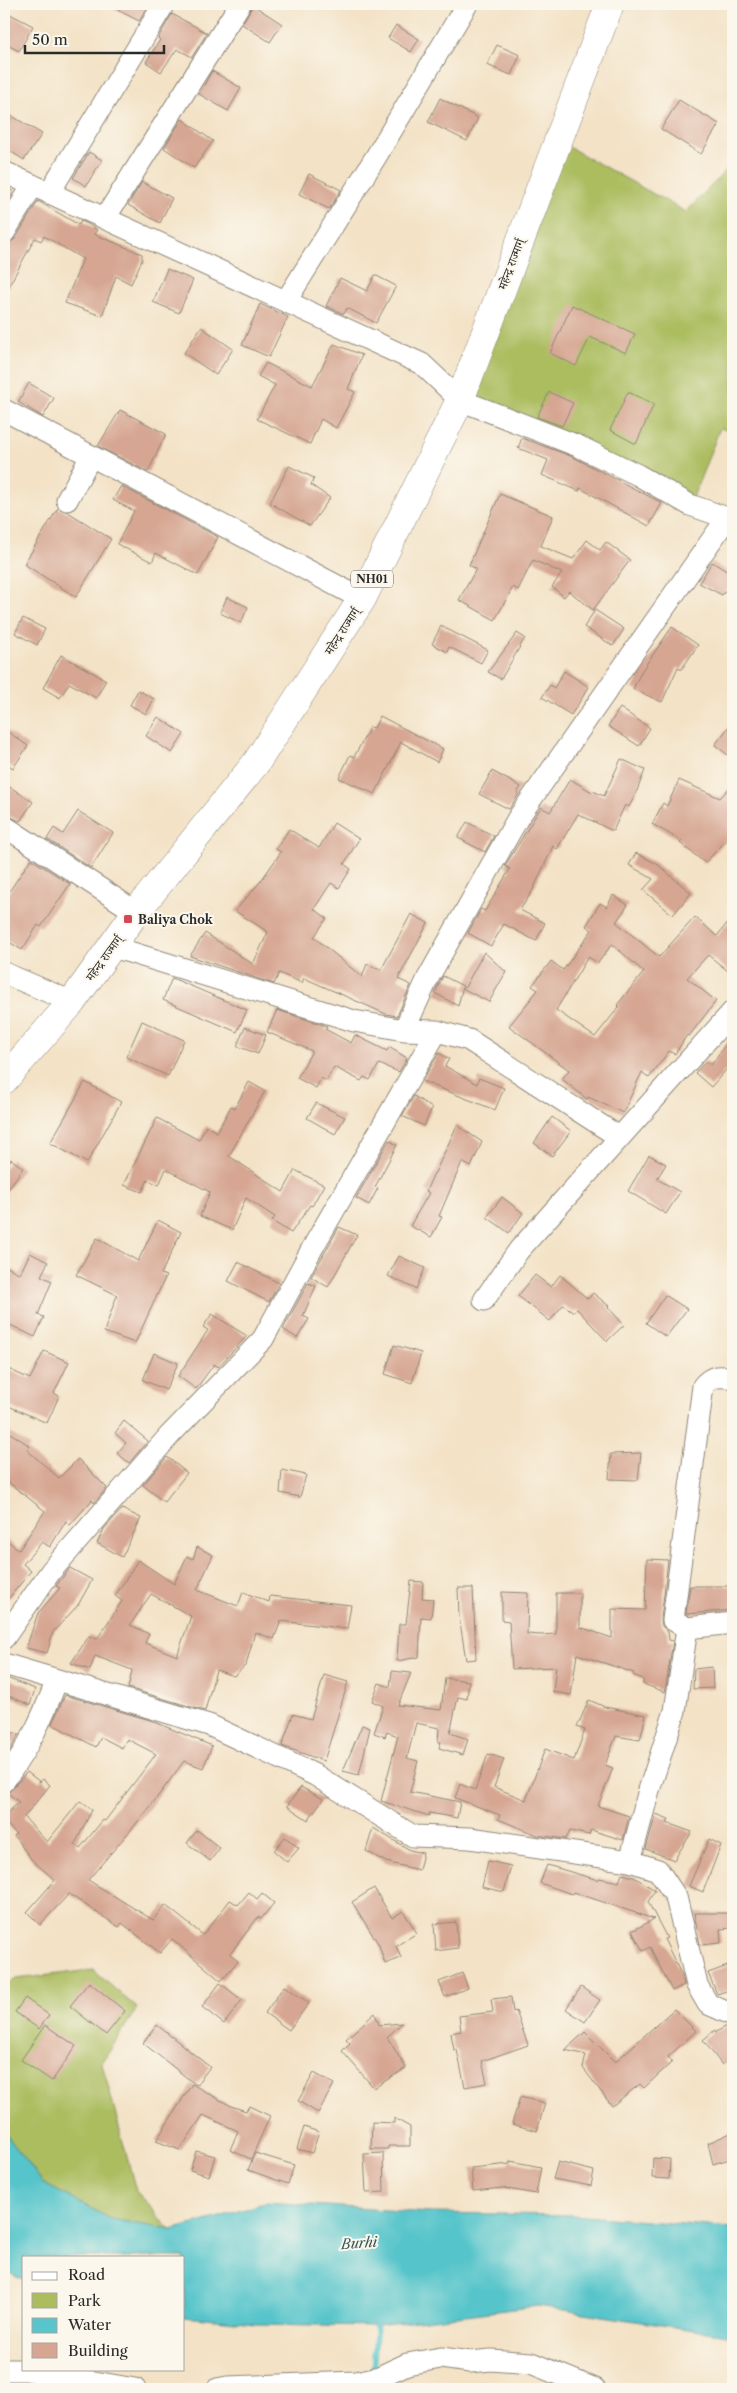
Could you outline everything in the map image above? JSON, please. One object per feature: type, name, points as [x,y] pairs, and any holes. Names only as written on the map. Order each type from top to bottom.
[{"type":"highway","name":"महेन्द्र राज्मार्ग्","points":[[4,1080],[72,1002],[113,947],[136,912],[256,763],[362,600],[460,400],[610,4]]},
{"type":"street","points":[[4,233],[41,189],[164,4]]},
{"type":"street","points":[[105,218],[240,4]]},
{"type":"street","points":[[286,301],[368,170],[467,4]]},
{"type":"street","points":[[4,172],[422,364],[460,400],[578,446],[638,475],[690,505],[730,519],[518,818],[428,978],[404,1030]]},
{"type":"street","points":[[6,417],[91,456],[362,600]]},
{"type":"street","points":[[67,500],[91,456]]},
{"type":"street","points":[[4,826],[136,912]]},
{"type":"street","points":[[113,947],[354,1021],[404,1030],[437,1031],[469,1040],[619,1137]]},
{"type":"street","points":[[4,973],[72,1002]]},
{"type":"street","points":[[484,1300],[519,1250],[733,1011]]},
{"type":"street","points":[[4,1638],[57,1564],[169,1436],[263,1339],[313,1247],[437,1031]]},
{"type":"street","points":[[733,1378],[719,1376],[709,1378],[703,1386],[673,1620],[686,1628],[733,1623]]},
{"type":"street","points":[[630,1861],[648,1794],[675,1711],[686,1628]]},
{"type":"street","points":[[4,1664],[208,1725],[315,1775],[413,1836],[470,1838],[630,1861],[658,1870],[676,1897],[697,1985],[708,2004],[733,2015]]},
{"type":"street","points":[[4,1782],[29,1745],[40,1724],[57,1680]]},
{"type":"street","points":[[218,2389],[227,2387],[356,2382],[379,2377],[407,2364],[441,2358],[470,2362],[491,2360],[531,2362],[595,2389]]},
{"type":"street","points":[[4,2370],[26,2370],[135,2389]]},
{"type":"green space","points":[[558,141],[686,212],[733,163],[733,432],[720,428],[690,505],[460,400]]},
{"type":"green space","points":[[93,1970],[137,2008],[102,2063],[136,2191],[171,2230],[111,2219],[44,2184],[4,2132],[4,1987],[16,1979]]},
{"type":"water","name":"Burhi","points":[[4,2132],[44,2184],[111,2219],[171,2230],[267,2202],[430,2213],[572,2215],[733,2228],[733,2336],[538,2306],[377,2326],[256,2324],[185,2317],[185,2256],[22,2256],[22,2280],[4,2270]]},
{"type":"building","points":[[106,4],[150,4],[139,21]]},
{"type":"building","points":[[253,5],[282,24],[270,42],[242,24]]},
{"type":"building","points":[[10,14],[33,26],[19,51],[4,43],[4,26]]},
{"type":"building","points":[[172,14],[207,33],[192,57],[177,49],[161,72],[146,62],[160,40],[158,38]]},
{"type":"building","points":[[396,25],[419,39],[411,52],[388,38]]},
{"type":"building","points":[[497,45],[520,55],[511,75],[487,65]]},
{"type":"building","points":[[212,71],[241,88],[228,111],[199,94]]},
{"type":"building","points":[[440,98],[478,118],[467,141],[428,122]]},
{"type":"building","points":[[679,100],[719,124],[701,154],[661,129]]},
{"type":"building","points":[[12,116],[42,134],[24,160],[4,147],[4,135]]},
{"type":"building","points":[[182,119],[213,141],[194,168],[164,148]]},
{"type":"building","points":[[89,152],[102,160],[86,186],[73,178]]},
{"type":"building","points":[[309,174],[341,190],[329,209],[299,194]]},
{"type":"building","points":[[142,182],[172,198],[160,223],[128,205]]},
{"type":"building","points":[[4,186],[14,192],[4,209]]},
{"type":"building","points":[[38,201],[79,225],[81,221],[88,224],[97,230],[94,234],[142,254],[142,260],[131,284],[116,276],[102,316],[65,303],[83,259],[44,236],[41,241],[35,238],[4,295],[4,245],[15,239]]},
{"type":"building","points":[[167,269],[193,280],[179,313],[153,302]]},
{"type":"building","points":[[375,275],[396,286],[376,323],[347,308],[344,314],[326,306],[340,278],[367,291]]},
{"type":"building","points":[[260,304],[288,317],[269,357],[242,345]]},
{"type":"building","points":[[572,305],[635,334],[626,353],[590,337],[576,366],[550,353]]},
{"type":"building","points":[[201,327],[233,349],[216,375],[184,353]]},
{"type":"building","points":[[334,344],[362,355],[348,389],[355,392],[336,428],[321,419],[310,444],[257,419],[275,385],[258,376],[266,363],[312,386]]},
{"type":"building","points":[[29,383],[54,398],[43,417],[18,402]]},
{"type":"building","points":[[549,392],[573,403],[562,426],[537,417]]},
{"type":"building","points":[[628,392],[654,404],[636,444],[610,430]]},
{"type":"building","points":[[120,410],[166,434],[148,472],[98,446]]},
{"type":"building","points":[[522,438],[573,457],[662,503],[649,526],[580,488],[579,491],[542,475],[548,460],[518,448]]},
{"type":"building","points":[[289,466],[314,478],[311,485],[330,498],[310,526],[270,503]]},
{"type":"building","points":[[121,486],[218,537],[198,575],[156,553],[152,562],[117,544],[134,511],[113,500]]},
{"type":"building","points":[[500,494],[553,516],[541,546],[573,559],[587,540],[600,550],[606,542],[630,560],[593,610],[569,591],[564,597],[552,587],[562,573],[533,560],[518,590],[513,587],[495,620],[459,600],[476,569],[469,565]]},
{"type":"building","points":[[58,508],[68,512],[111,539],[76,597],[24,564]]},
{"type":"building","points":[[712,562],[733,575],[733,583],[722,595],[699,583]]},
{"type":"building","points":[[227,597],[248,607],[241,623],[220,613]]},
{"type":"building","points":[[595,610],[624,629],[613,646],[584,627]]},
{"type":"building","points":[[23,618],[45,629],[37,645],[15,633]]},
{"type":"building","points":[[441,626],[488,650],[481,663],[449,647],[447,652],[432,644]]},
{"type":"building","points":[[672,627],[698,645],[681,670],[678,667],[662,702],[633,689],[641,672]]},
{"type":"building","points":[[517,633],[525,638],[501,679],[488,672]]},
{"type":"building","points":[[61,655],[106,680],[96,698],[69,683],[60,698],[43,688]]},
{"type":"building","points":[[564,671],[589,687],[571,715],[542,697],[550,685],[554,688]]},
{"type":"building","points":[[138,690],[154,699],[146,714],[130,705]]},
{"type":"building","points":[[620,708],[650,728],[639,746],[608,726]]},
{"type":"building","points":[[380,716],[443,749],[437,762],[401,742],[375,794],[339,778],[350,755],[354,757],[370,727],[374,728]]},
{"type":"building","points":[[158,717],[184,734],[172,753],[146,736]]},
{"type":"building","points":[[733,721],[733,759],[715,745]]},
{"type":"building","points":[[4,729],[28,746],[13,768],[4,762]]},
{"type":"building","points":[[621,759],[645,770],[636,793],[629,807],[625,805],[613,831],[578,814],[557,849],[553,846],[533,890],[520,910],[545,923],[536,941],[504,924],[491,946],[468,933],[481,909],[485,911],[510,869],[505,866],[541,807],[550,812],[570,779],[592,792],[604,796]]},
{"type":"building","points":[[492,771],[521,787],[517,793],[519,794],[509,809],[479,794]]},
{"type":"building","points":[[679,780],[720,798],[733,784],[733,833],[705,863],[680,843],[682,841],[652,824],[663,803],[667,806]]},
{"type":"building","points":[[10,787],[33,802],[20,821],[4,814],[4,796]]},
{"type":"building","points":[[78,811],[113,833],[91,868],[47,839],[54,828],[63,834]]},
{"type":"building","points":[[467,822],[494,836],[485,852],[458,838]]},
{"type":"building","points":[[334,823],[359,839],[344,864],[351,869],[339,888],[331,883],[314,909],[327,918],[314,937],[362,977],[367,964],[381,970],[411,914],[428,923],[398,979],[411,985],[397,1016],[386,1014],[304,978],[302,983],[279,973],[274,984],[190,956],[205,933],[253,964],[268,932],[235,911],[260,882],[281,852],[276,849],[289,829],[319,848]]},
{"type":"building","points":[[636,853],[657,864],[691,893],[673,915],[643,890],[653,879],[629,865]]},
{"type":"building","points":[[31,859],[70,884],[41,927],[38,925],[22,950],[4,939],[4,899]]},
{"type":"building","points":[[613,895],[628,905],[616,922],[659,957],[695,917],[717,936],[733,916],[733,975],[708,955],[687,978],[716,1001],[689,1036],[687,1035],[675,1054],[669,1051],[649,1078],[642,1072],[623,1113],[588,1097],[587,1099],[562,1079],[569,1070],[509,1026],[538,990],[532,986],[551,961],[563,970],[592,930],[586,926],[600,903],[607,907]],"holes":[[[612,944],[644,972],[617,1005],[619,1007],[595,1037],[556,1010],[588,957],[598,963]]]},
{"type":"building","points":[[484,952],[506,972],[489,1002],[464,989]]},
{"type":"building","points":[[443,976],[463,986],[458,1006],[435,993]]},
{"type":"building","points":[[172,978],[247,1010],[237,1032],[163,1000]]},
{"type":"building","points":[[277,1010],[327,1026],[325,1029],[351,1043],[355,1035],[387,1051],[389,1047],[407,1058],[399,1072],[379,1064],[370,1080],[364,1077],[361,1081],[334,1067],[326,1081],[321,1078],[316,1088],[297,1078],[312,1051],[267,1032]]},
{"type":"building","points":[[142,1021],[184,1040],[168,1076],[126,1057]]},
{"type":"building","points":[[245,1027],[266,1035],[258,1054],[237,1046]]},
{"type":"building","points":[[733,1034],[733,1062],[711,1087],[695,1073],[706,1061],[711,1065]]},
{"type":"building","points":[[439,1053],[449,1059],[445,1066],[477,1084],[479,1078],[504,1088],[495,1110],[422,1081]]},
{"type":"building","points":[[85,1082],[121,1102],[87,1163],[50,1143]]},
{"type":"building","points":[[249,1082],[265,1091],[229,1156],[283,1192],[295,1170],[324,1185],[312,1206],[310,1205],[291,1233],[272,1221],[275,1217],[246,1198],[232,1230],[200,1216],[210,1192],[166,1169],[159,1185],[148,1180],[142,1192],[124,1185],[157,1118],[199,1140],[206,1126],[217,1132],[231,1106],[235,1108]]},
{"type":"building","points":[[414,1096],[432,1108],[424,1126],[402,1116]]},
{"type":"building","points":[[316,1103],[345,1117],[335,1134],[307,1118]]},
{"type":"building","points":[[552,1117],[571,1131],[552,1156],[534,1143]]},
{"type":"building","points":[[457,1125],[482,1142],[471,1167],[462,1162],[439,1216],[442,1217],[431,1237],[410,1226],[429,1193],[426,1191]]},
{"type":"building","points":[[389,1140],[397,1145],[375,1187],[378,1188],[369,1205],[356,1198]]},
{"type":"building","points":[[649,1155],[666,1164],[657,1179],[680,1192],[666,1214],[628,1191]]},
{"type":"building","points":[[11,1159],[23,1168],[4,1195],[4,1170]]},
{"type":"building","points":[[502,1197],[523,1213],[509,1233],[487,1217]]},
{"type":"building","points":[[158,1220],[181,1232],[161,1274],[166,1276],[135,1343],[104,1332],[117,1295],[76,1275],[97,1238],[138,1261]]},
{"type":"building","points":[[339,1227],[357,1235],[328,1287],[311,1277]]},
{"type":"building","points":[[30,1253],[48,1262],[41,1276],[52,1281],[38,1315],[44,1317],[35,1337],[4,1322],[4,1265],[20,1274]]},
{"type":"building","points":[[399,1256],[425,1268],[416,1289],[388,1276]]},
{"type":"building","points":[[238,1262],[279,1283],[269,1302],[228,1281]]},
{"type":"building","points":[[535,1275],[551,1287],[560,1275],[588,1299],[593,1293],[609,1306],[624,1325],[607,1341],[577,1309],[574,1312],[563,1305],[550,1321],[518,1296]]},
{"type":"building","points":[[308,1283],[316,1286],[303,1316],[309,1319],[297,1338],[283,1329]]},
{"type":"building","points":[[665,1295],[687,1309],[666,1337],[646,1323]]},
{"type":"building","points":[[212,1314],[247,1336],[218,1367],[214,1364],[196,1389],[178,1376],[208,1330],[203,1327]]},
{"type":"building","points":[[394,1345],[421,1353],[412,1383],[385,1374]]},
{"type":"building","points":[[44,1351],[69,1362],[54,1393],[59,1396],[47,1423],[4,1404],[4,1367],[30,1379]]},
{"type":"building","points":[[154,1353],[178,1363],[166,1390],[143,1380]]},
{"type":"building","points":[[124,1421],[148,1441],[129,1463],[117,1453],[126,1443],[115,1433]]},
{"type":"building","points":[[4,1429],[30,1446],[27,1450],[59,1478],[78,1459],[107,1488],[94,1503],[92,1500],[70,1525],[66,1521],[50,1547],[42,1542],[23,1564],[31,1571],[4,1604],[4,1538],[19,1550],[45,1511],[4,1479]]},
{"type":"building","points":[[641,1453],[638,1480],[609,1479],[611,1454]]},
{"type":"building","points":[[167,1457],[187,1473],[164,1502],[143,1485]]},
{"type":"building","points":[[282,1470],[306,1475],[300,1497],[280,1493]]},
{"type":"building","points":[[122,1509],[141,1518],[122,1557],[97,1543],[104,1529]]},
{"type":"building","points":[[197,1547],[213,1555],[197,1590],[238,1606],[243,1592],[269,1602],[270,1596],[351,1605],[347,1629],[281,1621],[274,1639],[255,1632],[246,1665],[234,1676],[216,1670],[205,1711],[128,1688],[132,1670],[95,1656],[90,1670],[71,1663],[89,1636],[97,1639],[122,1601],[115,1596],[138,1560],[174,1584],[187,1556],[193,1559]],"holes":[[[151,1594],[191,1616],[177,1656],[145,1643],[149,1634],[130,1625]]]},
{"type":"building","points":[[647,1559],[668,1560],[661,1619],[662,1626],[668,1632],[669,1640],[673,1641],[665,1692],[643,1684],[643,1679],[633,1675],[634,1673],[577,1654],[571,1695],[553,1692],[556,1667],[512,1669],[509,1621],[502,1620],[502,1592],[528,1593],[527,1634],[541,1635],[556,1634],[556,1593],[580,1593],[580,1627],[612,1638],[612,1609],[645,1610]]},
{"type":"building","points":[[70,1568],[92,1580],[78,1605],[53,1632],[47,1653],[26,1648],[38,1613],[60,1588],[56,1586]]},
{"type":"building","points":[[411,1581],[423,1582],[422,1598],[433,1599],[431,1618],[421,1617],[419,1657],[397,1661],[399,1624],[406,1624]]},
{"type":"building","points":[[690,1586],[733,1586],[733,1610],[686,1613]]},
{"type":"building","points":[[458,1588],[473,1588],[476,1659],[466,1660],[459,1616]]},
{"type":"building","points":[[712,1667],[713,1688],[693,1689],[694,1669]]},
{"type":"building","points":[[392,1671],[411,1673],[398,1705],[441,1710],[445,1678],[469,1681],[467,1699],[458,1697],[450,1733],[468,1739],[463,1755],[439,1748],[441,1742],[438,1742],[439,1728],[416,1723],[407,1758],[418,1761],[410,1792],[460,1802],[457,1818],[429,1813],[429,1816],[381,1801],[398,1736],[387,1732],[385,1737],[374,1733],[383,1706],[372,1701],[379,1683],[390,1687]]},
{"type":"building","points":[[324,1675],[348,1682],[324,1761],[282,1746],[293,1714],[311,1719]]},
{"type":"building","points":[[4,1677],[35,1689],[30,1705],[4,1694]]},
{"type":"building","points":[[65,1695],[150,1720],[212,1746],[203,1768],[184,1761],[147,1811],[88,1880],[153,1920],[165,1905],[203,1935],[230,1900],[238,1905],[249,1892],[257,1899],[262,1893],[274,1903],[261,1919],[258,1917],[230,1954],[238,1961],[221,1981],[172,1939],[160,1953],[122,1923],[119,1927],[69,1894],[40,1925],[27,1912],[55,1880],[32,1860],[14,1836],[16,1834],[4,1821],[4,1816],[19,1802],[8,1793],[27,1772],[40,1782],[43,1779],[50,1785],[24,1817],[47,1842],[80,1801],[92,1810],[75,1844],[80,1848],[103,1820],[105,1821],[156,1754],[127,1739],[122,1748],[101,1737],[96,1747],[52,1724]]},
{"type":"building","points":[[589,1700],[605,1707],[646,1715],[640,1740],[616,1736],[605,1765],[613,1768],[598,1806],[629,1816],[623,1840],[591,1830],[589,1835],[570,1831],[566,1839],[537,1835],[498,1819],[500,1815],[455,1798],[460,1784],[475,1790],[488,1754],[504,1759],[494,1787],[526,1800],[545,1749],[574,1760],[585,1730],[577,1727]]},
{"type":"building","points":[[362,1725],[370,1728],[359,1775],[343,1771]]},
{"type":"building","points":[[11,1732],[19,1734],[9,1752],[4,1749],[4,1746]]},
{"type":"building","points":[[301,1787],[323,1799],[308,1820],[287,1806]]},
{"type":"building","points":[[656,1814],[669,1819],[667,1823],[692,1832],[674,1860],[646,1849]]},
{"type":"building","points":[[373,1828],[410,1850],[423,1853],[419,1870],[386,1862],[366,1851]]},
{"type":"building","points":[[197,1830],[220,1848],[210,1861],[187,1843]]},
{"type":"building","points":[[285,1837],[299,1848],[287,1862],[274,1851]]},
{"type":"building","points":[[709,1839],[721,1845],[703,1892],[689,1886]]},
{"type":"building","points":[[488,1861],[511,1866],[504,1892],[482,1887]]},
{"type":"building","points":[[547,1865],[598,1880],[599,1878],[619,1882],[622,1874],[634,1877],[655,1890],[648,1902],[667,1938],[664,1939],[682,1976],[684,1985],[672,1991],[650,1947],[643,1951],[632,1931],[654,1919],[540,1883]]},
{"type":"building","points":[[374,1888],[392,1918],[403,1911],[417,1933],[396,1946],[401,1958],[385,1964],[379,1945],[352,1902]]},
{"type":"building","points":[[694,1913],[733,1913],[733,1928],[720,1929],[721,1943],[700,1945]]},
{"type":"building","points":[[456,1922],[458,1948],[436,1951],[434,1924]]},
{"type":"building","points":[[733,1964],[733,1989],[717,1994],[708,1973]]},
{"type":"building","points":[[462,1973],[468,1988],[445,1997],[439,1982]]},
{"type":"building","points":[[89,1982],[125,2011],[106,2035],[70,2006]]},
{"type":"building","points":[[220,1983],[242,2000],[224,2024],[202,2007]]},
{"type":"building","points":[[284,1986],[309,2003],[289,2030],[265,2013]]},
{"type":"building","points":[[581,1987],[600,2000],[585,2022],[566,2009]]},
{"type":"building","points":[[511,1997],[513,2012],[516,2011],[528,2045],[482,2061],[487,2083],[465,2087],[457,2050],[454,2050],[451,2033],[461,2031],[459,2016],[493,2012],[491,1999]]},
{"type":"building","points":[[25,1998],[49,2015],[39,2029],[15,2012]]},
{"type":"building","points":[[674,2009],[696,2031],[668,2057],[672,2062],[644,2088],[640,2084],[612,2106],[583,2068],[586,2055],[565,2050],[585,2032],[615,2062]]},
{"type":"building","points":[[375,2013],[379,2025],[402,2023],[387,2037],[406,2068],[374,2088],[342,2051],[350,2043],[346,2039]]},
{"type":"building","points":[[45,2025],[76,2046],[52,2081],[21,2060]]},
{"type":"building","points":[[157,2025],[210,2067],[196,2085],[143,2043]]},
{"type":"building","points":[[727,2026],[733,2027],[733,2056],[722,2065],[703,2040],[715,2030],[716,2032]]},
{"type":"building","points":[[314,2073],[334,2084],[318,2113],[298,2101]]},
{"type":"building","points":[[192,2084],[231,2106],[246,2111],[249,2106],[270,2116],[251,2159],[230,2150],[238,2131],[203,2115],[180,2150],[156,2141]]},
{"type":"building","points":[[520,2097],[545,2103],[537,2131],[512,2124]]},
{"type":"building","points":[[394,2118],[410,2127],[410,2146],[388,2146],[388,2149],[371,2149],[372,2122],[394,2123]]},
{"type":"building","points":[[304,2127],[319,2132],[312,2153],[297,2149]]},
{"type":"building","points":[[733,2132],[733,2158],[713,2164],[708,2143]]},
{"type":"building","points":[[196,2151],[215,2156],[209,2176],[190,2170]]},
{"type":"building","points":[[255,2153],[294,2165],[288,2184],[248,2170]]},
{"type":"building","points":[[383,2153],[384,2192],[366,2193],[364,2154]]},
{"type":"building","points":[[653,2158],[670,2159],[669,2179],[652,2178]]},
{"type":"building","points":[[510,2161],[541,2167],[536,2194],[503,2188],[473,2191],[471,2168],[510,2164]]},
{"type":"building","points":[[558,2162],[594,2171],[591,2186],[553,2179]]},
{"type":"waterway","points":[[373,2373],[377,2320]]},
{"type":"place","name":"Baliya Chok","points":[[128,919]]}]
